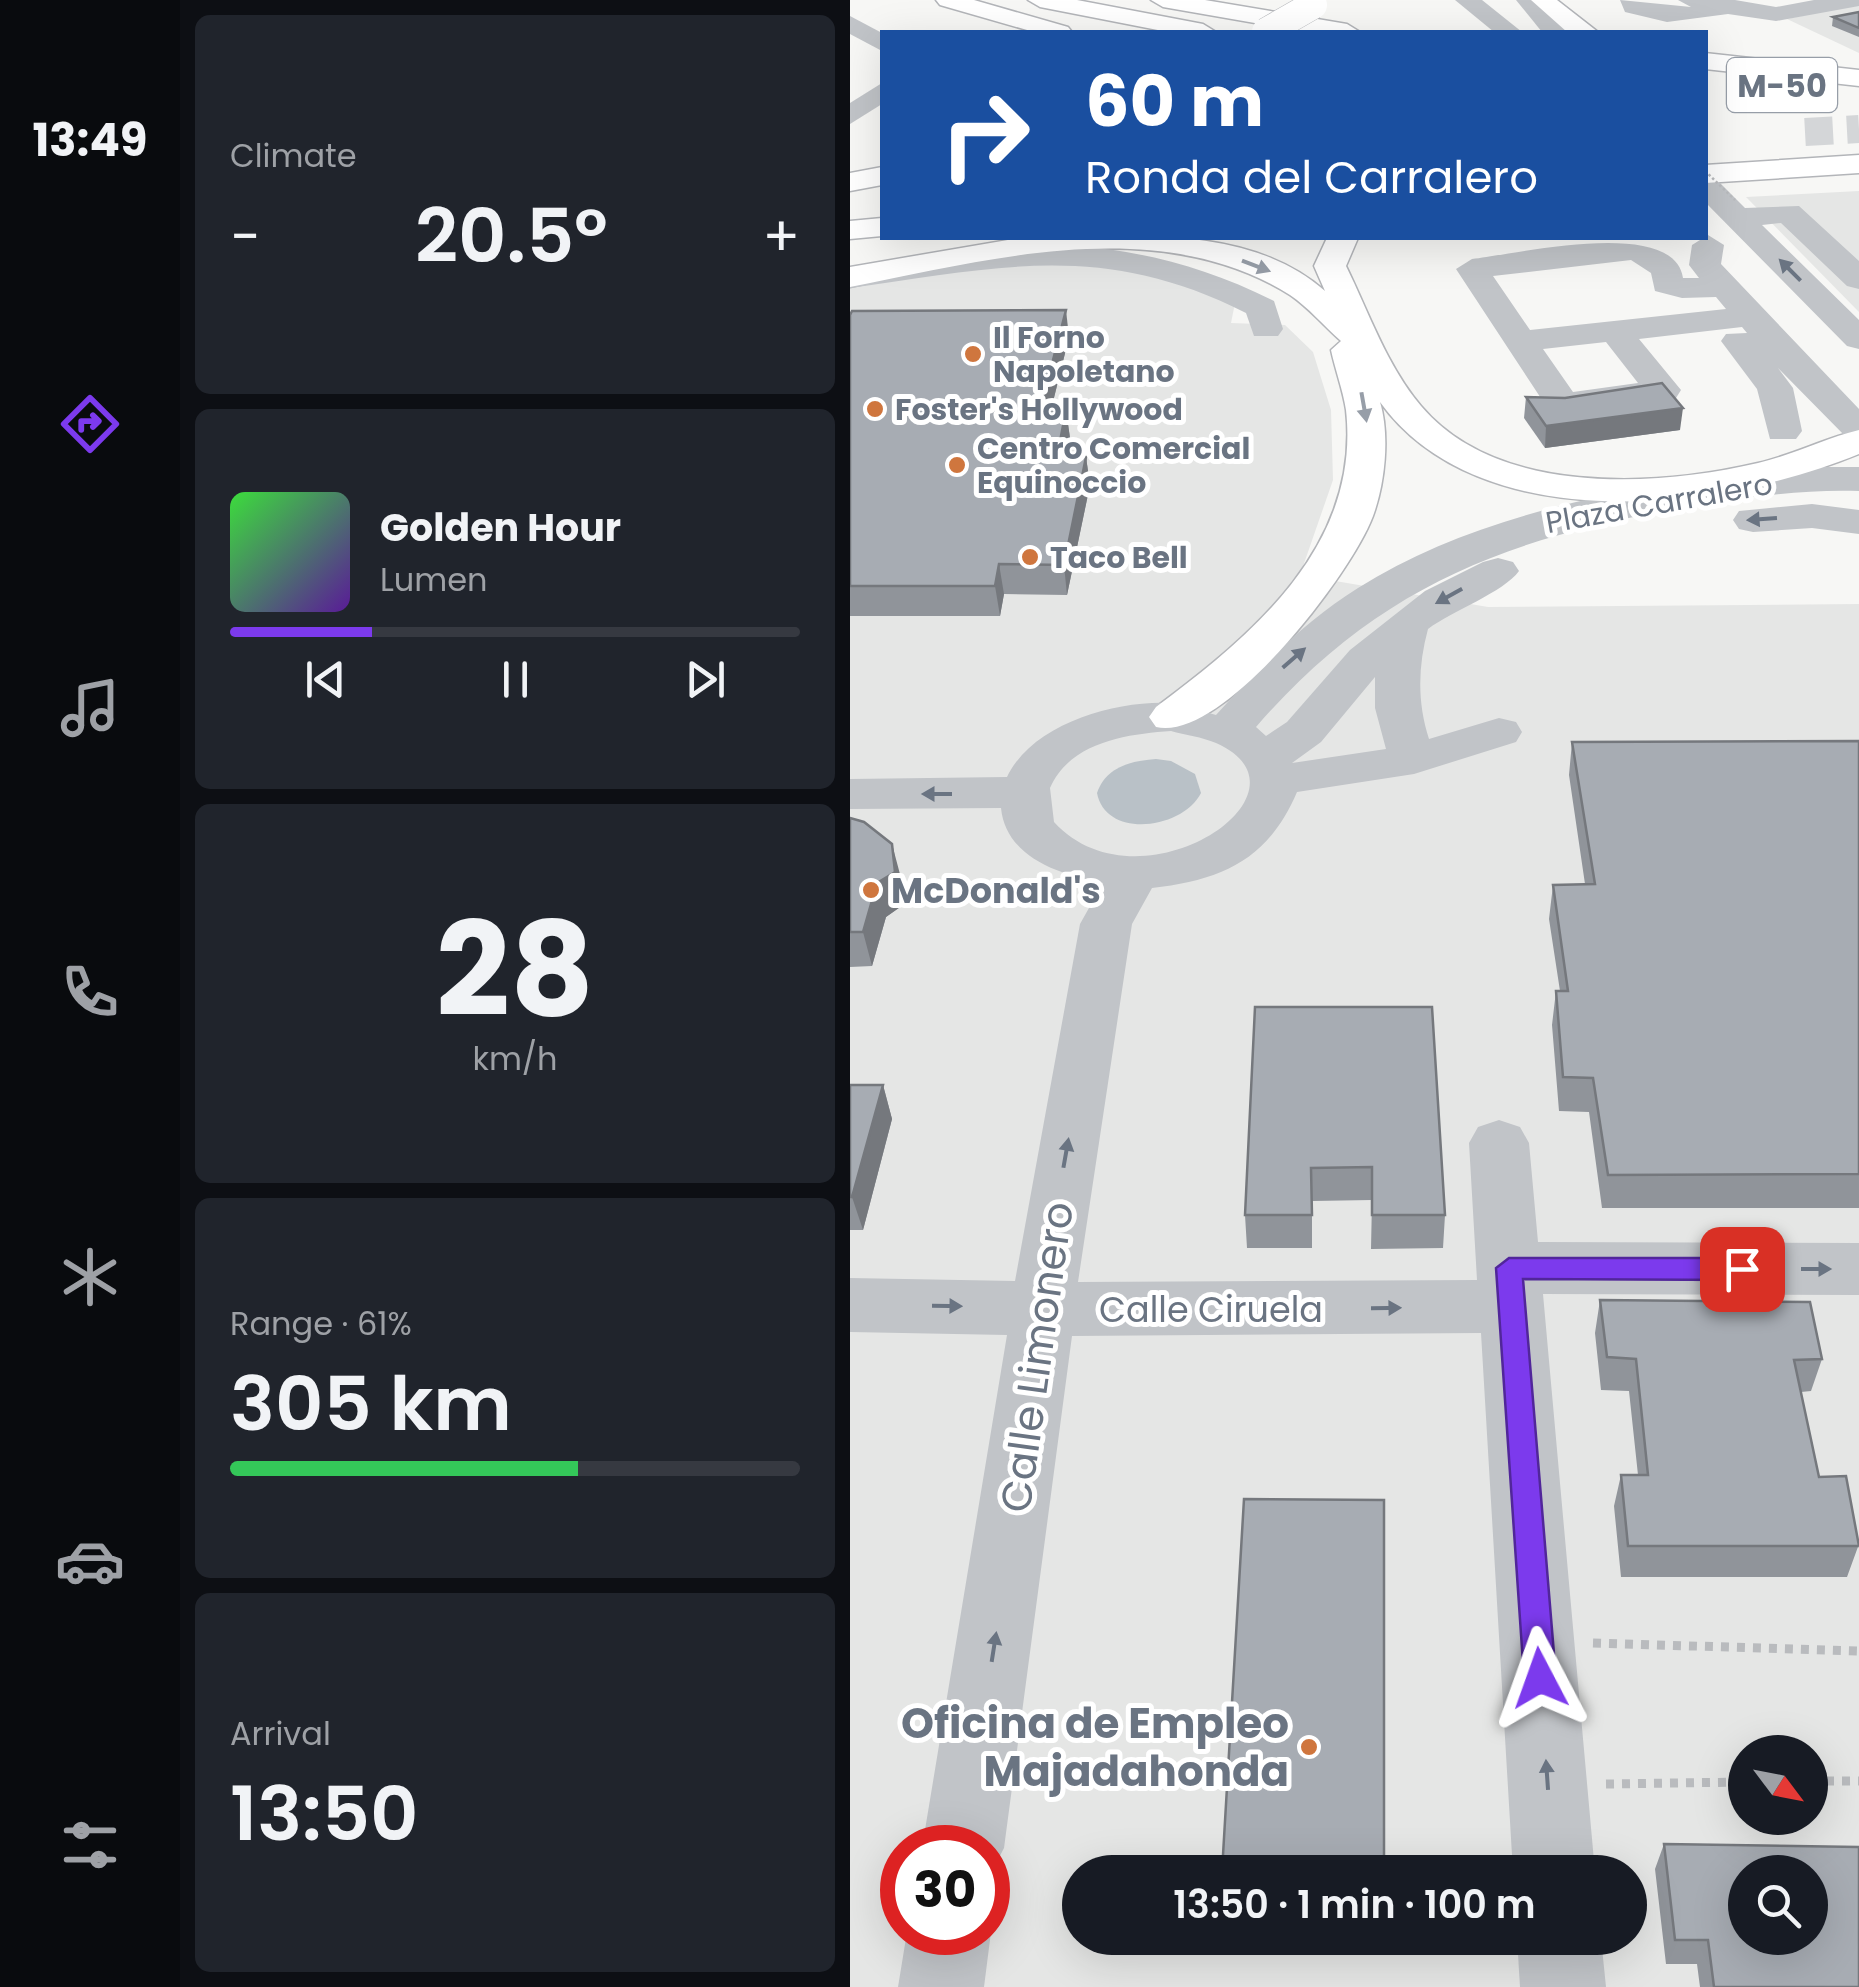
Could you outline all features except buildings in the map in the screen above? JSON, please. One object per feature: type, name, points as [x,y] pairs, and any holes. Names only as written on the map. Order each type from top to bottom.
[{"type":"highway","points":[[948,0],[1052,30]]},
{"type":"highway","points":[[1040,0],[1195,30]]},
{"type":"highway","points":[[1163,0],[1335,30]]},
{"type":"highway","points":[[1543,0],[1564,21],[1582,30]]},
{"type":"highway","points":[[1270,30],[1327,3]]},
{"type":"highway","points":[[1291,30],[1327,3]]},
{"type":"highway","points":[[1708,61],[1859,78]]},
{"type":"highway","name":"M-50","points":[[1708,78],[1859,90]]},
{"type":"highway","points":[[1716,188],[1859,161]]},
{"type":"highway","points":[[850,182],[880,177]]},
{"type":"highway","points":[[850,208],[880,205]]},
{"type":"highway","points":[[850,230],[880,229]]},
{"type":"highway","points":[[850,242],[880,230]]},
{"type":"highway","points":[[850,276],[1021,240]]},
{"type":"highway","points":[[850,276],[1037,243],[1081,240]]},
{"type":"highway","points":[[1107,240],[1199,248],[1258,266],[1306,290],[1336,313],[1378,364],[1422,430],[1445,448],[1501,472],[1595,487],[1682,486],[1824,458],[1859,440]]},
{"type":"highway","points":[[1340,240],[1330,266],[1378,364]]},
{"type":"highway","points":[[1172,717],[1210,690],[1290,618],[1336,554],[1355,510],[1368,464],[1367,410],[1349,352],[1306,290]]},
{"type":"highway","points":[[1732,479],[1782,480]]},
{"type":"street","points":[[1467,0],[1505,30]]},
{"type":"street","points":[[1528,0],[1553,30]]},
{"type":"street","points":[[1632,0],[1634,7],[1668,15],[1854,0]]},
{"type":"street","points":[[1690,0],[1721,8]]},
{"type":"street","points":[[850,23],[880,43]]},
{"type":"street","points":[[850,116],[880,93]]},
{"type":"street","points":[[1716,188],[1788,212],[1859,279]]},
{"type":"street","points":[[1716,188],[1859,338]]},
{"type":"street","points":[[1705,241],[1705,266],[1822,396],[1859,429]]},
{"type":"street","points":[[1705,241],[1859,406]]},
{"type":"street","points":[[1615,331],[1663,390],[1563,404],[1472,269],[1634,250],[1654,257],[1667,272],[1667,284],[1682,288],[1724,287]]},
{"type":"street","points":[[850,276],[1033,252],[1120,257],[1221,286],[1262,308],[1266,329]]},
{"type":"street","points":[[1520,341],[1750,316]]},
{"type":"street","points":[[1700,322],[1739,341],[1775,388],[1782,431]]},
{"type":"street","name":"Plaza Carralero","points":[[1256,756],[1292,658],[1404,575],[1490,539],[1575,512],[1782,480],[1859,479]]},
{"type":"street","points":[[1256,756],[1304,732],[1366,659],[1408,622],[1495,572],[1631,534],[1812,516],[1859,522]]},
{"type":"street","points":[[1408,622],[1398,655],[1395,705],[1401,733],[1414,759]]},
{"type":"street","points":[[1256,756],[1273,804],[1261,826],[1238,846],[1190,866],[1134,874],[1096,869],[1063,856],[1039,838],[1026,816],[1025,792],[1037,767],[1077,736],[1132,718],[1172,717],[1256,756],[1414,759],[1499,732]]},
{"type":"street","points":[[850,794],[1025,792]]},
{"type":"street","name":"Calle Limonero","points":[[966,1825],[1106,924],[1134,874]]},
{"type":"street","points":[[1499,1144],[1553,1855]]},
{"type":"street","name":"Calle Ciruela","points":[[850,1306],[1183,1311],[1510,1287],[1859,1269]]},
{"type":"street","points":[[940,1987],[945,1955]]},
{"type":"street","points":[[1561,1955],[1563,1987]]},
{"type":"path","points":[[1537,1642],[1859,1651]]},
{"type":"path","points":[[1828,1782],[1859,1781]]},
{"type":"path","points":[[1548,1784],[1728,1782]]},
{"type":"shaded area","points":[[1859,4],[1859,53],[1787,19]]},
{"type":"shaded area","points":[[1859,191],[1859,312],[1746,197]]},
{"type":"shaded area","points":[[1027,260],[1141,269],[1235,303],[1231,323],[1285,325],[1313,352],[1331,410],[1333,480],[1300,575],[1488,607],[1859,604],[1859,1987],[850,1987],[850,287]]},
{"type":"shaded area","points":[[1156,759],[1171,761],[1195,774],[1201,793],[1192,805],[1178,815],[1146,824],[1115,818],[1103,808],[1097,793],[1106,777],[1120,767]]},
{"type":"tunnel","points":[[1805,132],[1859,129]]},
{"type":"place","name":"Il Forno Napoletano","points":[[973,354]]},
{"type":"place","name":"Foster's Hollywood","points":[[875,409]]},
{"type":"place","name":"Centro Comercial Equinoccio","points":[[957,465]]},
{"type":"place","name":"Taco Bell","points":[[1030,557]]},
{"type":"place","name":"McDonald's","points":[[871,890]]},
{"type":"place","name":"Oficina de Empleo Majadahonda","points":[[1309,1747]]},
{"type":"route","points":[[1540,1678],[1509,1268],[1742,1269]]}]
